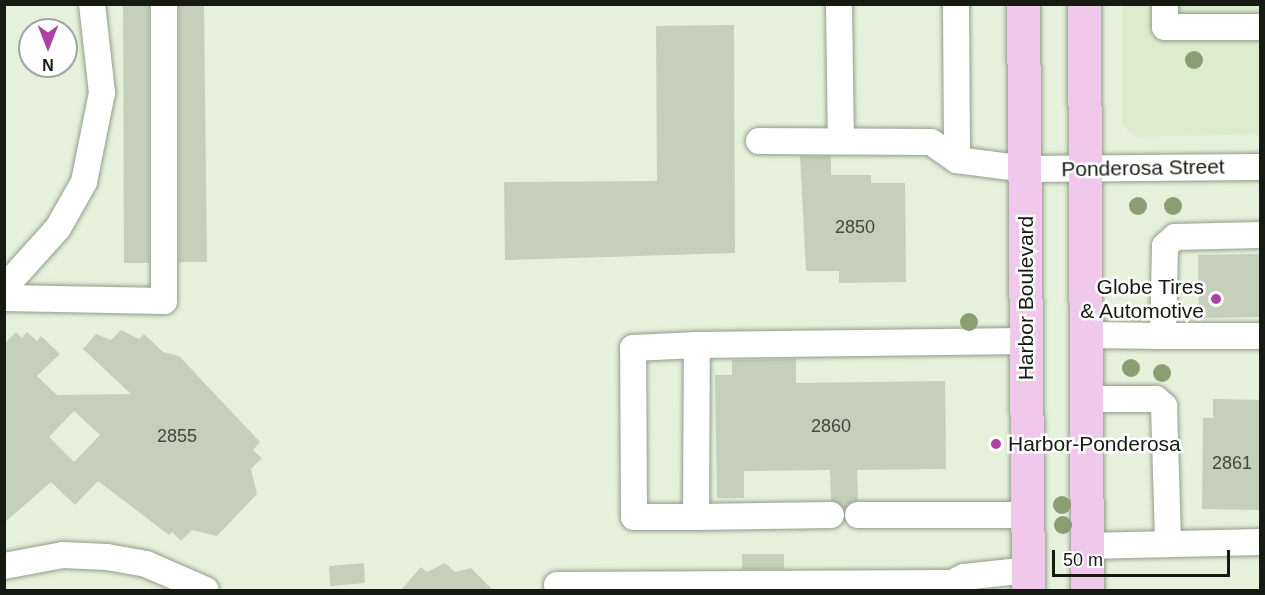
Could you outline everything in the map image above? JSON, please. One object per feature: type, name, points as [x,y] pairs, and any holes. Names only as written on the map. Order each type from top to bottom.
[{"type":"main road","name":"Harbor Boulevard","points":[[1023,4],[1028,580]]},
{"type":"main road","points":[[1084,4],[1087,591]]},
{"type":"street","points":[[4,288],[58,228],[84,182],[102,93],[92,4]]},
{"type":"street","points":[[4,298],[164,301],[164,4]]},
{"type":"street","points":[[839,4],[841,141]]},
{"type":"street","points":[[956,4],[957,160]]},
{"type":"street","points":[[1165,4],[1165,27],[1260,27]]},
{"type":"street","points":[[759,141],[931,142],[957,160]]},
{"type":"street","name":"Ponderosa Street","points":[[957,160],[1025,169],[1260,167]]},
{"type":"street","points":[[1163,336],[1165,246],[1174,237],[1260,236]]},
{"type":"street","points":[[1085,335],[1260,336]]},
{"type":"street","points":[[831,515],[634,517],[633,348],[696,345],[1025,341]]},
{"type":"street","points":[[696,345],[696,517]]},
{"type":"street","points":[[1085,399],[1156,399],[1164,406],[1168,544]]},
{"type":"street","points":[[858,515],[1028,515]]},
{"type":"street","points":[[1087,546],[1260,542]]},
{"type":"street","points":[[4,566],[63,555],[107,557],[146,564],[206,591]]},
{"type":"street","points":[[557,585],[952,587],[978,574],[1028,580]]},
{"type":"shaded area","points":[[1122,5],[1260,5],[1260,134],[1135,137],[1122,124]]},
{"type":"building","points":[[123,4],[149,4],[149,263],[124,263]]},
{"type":"building","points":[[179,4],[204,4],[207,262],[179,262]]},
{"type":"building","points":[[734,25],[735,253],[505,260],[504,182],[657,181],[656,26]]},
{"type":"building","points":[[800,156],[831,156],[831,175],[871,175],[871,183],[905,183],[906,282],[839,283],[839,271],[806,271]]},
{"type":"building","points":[[1260,254],[1260,317],[1199,318],[1198,255]]},
{"type":"building","points":[[121,330],[139,339],[144,334],[163,352],[179,356],[260,442],[253,450],[262,458],[251,469],[257,494],[217,536],[192,530],[181,541],[172,532],[169,535],[98,481],[75,505],[51,482],[4,523],[4,344],[16,332],[22,338],[27,332],[37,341],[41,336],[60,354],[37,376],[57,395],[131,394],[83,349],[96,334],[111,340]],"holes":[[[74,411],[100,435],[74,462],[49,437]]]},
{"type":"building","points":[[796,359],[796,383],[945,381],[946,469],[857,470],[858,500],[844,509],[831,500],[830,470],[744,471],[744,498],[717,498],[715,375],[732,375],[732,360]]},
{"type":"building","points":[[1213,399],[1260,400],[1260,510],[1202,509],[1203,418],[1213,418]]},
{"type":"building","points":[[742,554],[784,554],[784,569],[742,569]]},
{"type":"building","points":[[364,563],[365,583],[330,586],[329,566]]},
{"type":"building","points":[[445,563],[455,572],[471,568],[494,591],[400,591],[421,567],[427,572]]},
{"type":"place","name":"Globe Tires & Automotive","points":[[1216,299]]},
{"type":"place","name":"Harbor-Ponderosa","points":[[996,444]]}]
